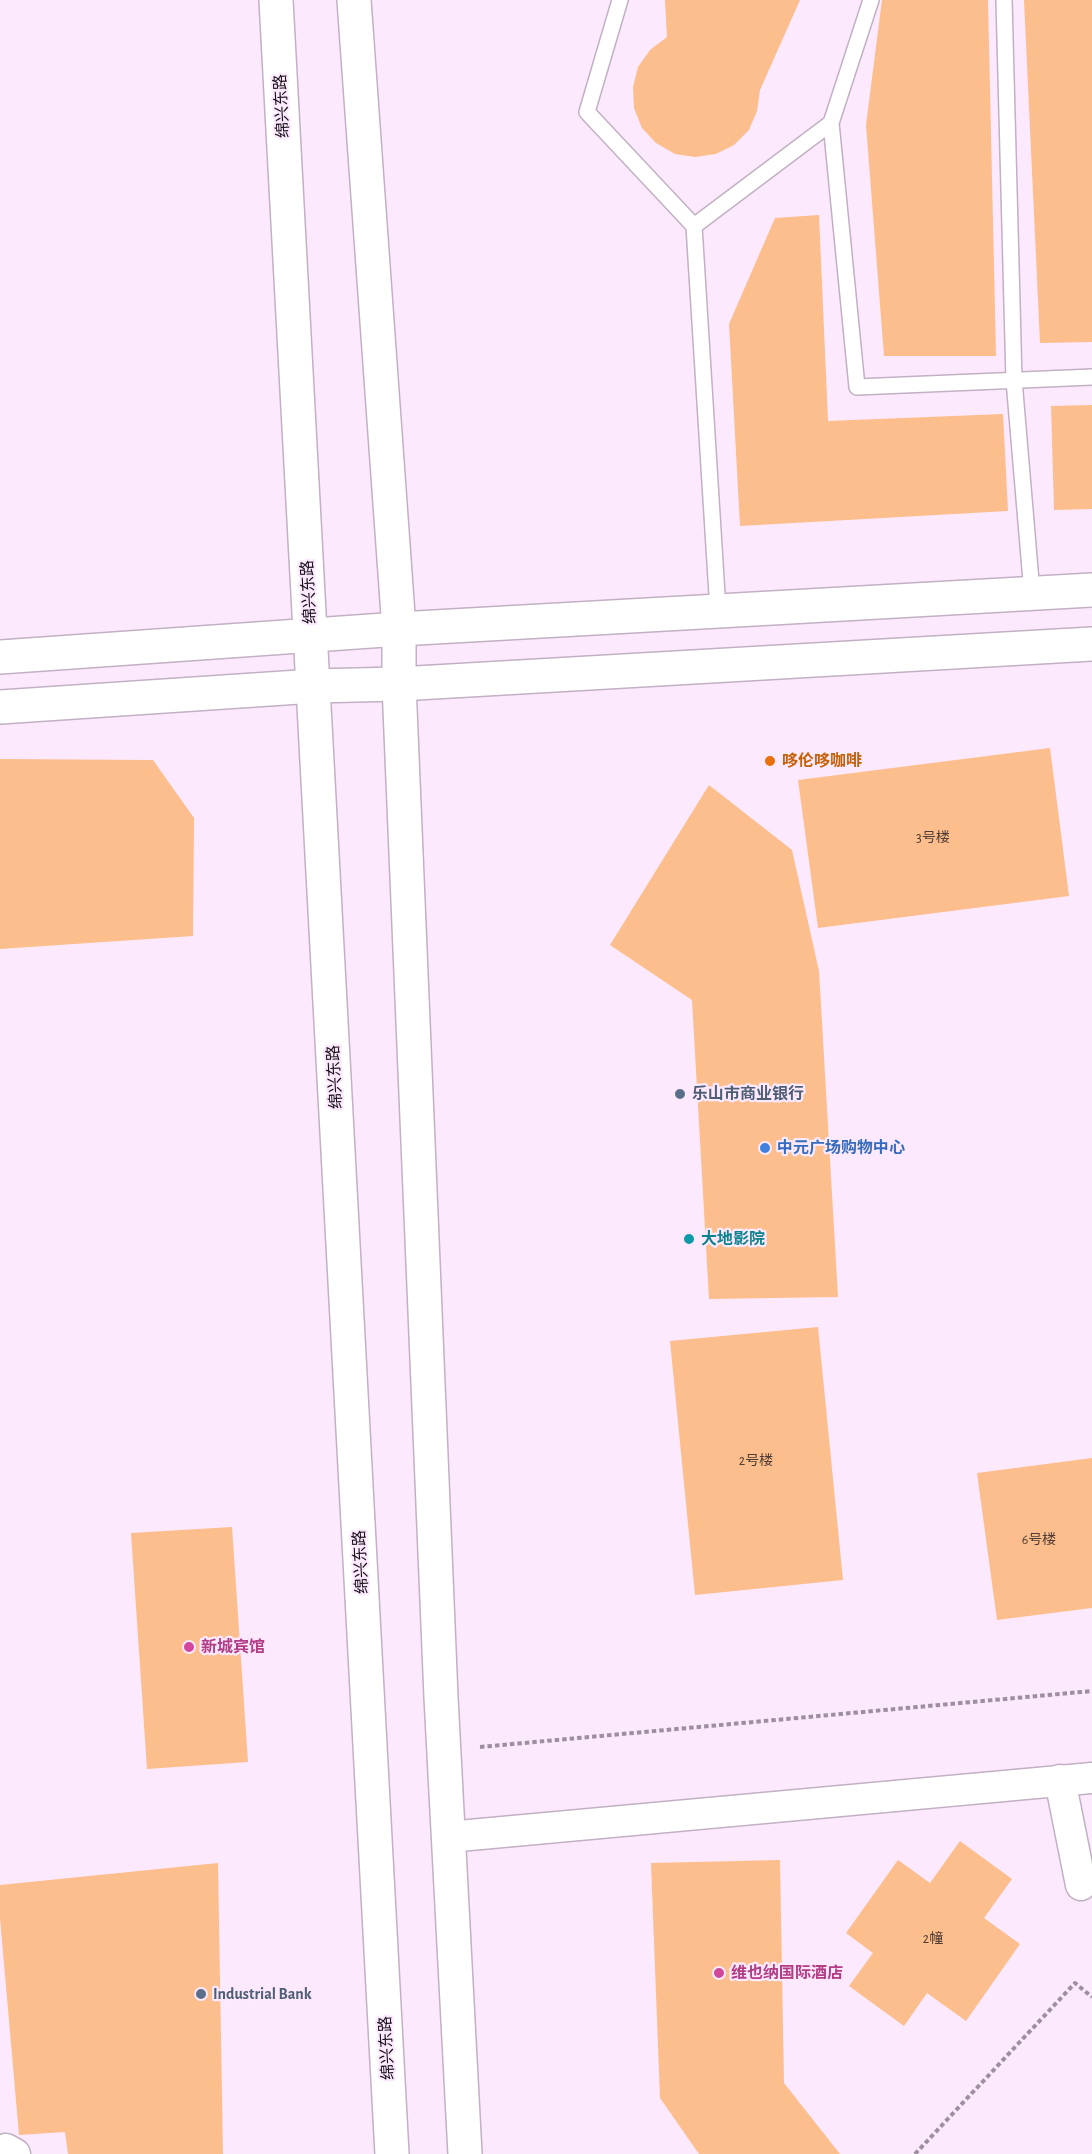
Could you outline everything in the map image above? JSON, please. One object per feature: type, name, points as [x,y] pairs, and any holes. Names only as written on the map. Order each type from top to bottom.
[{"type":"main road","name":"绵兴东路","points":[[276,0],[392,2154]]},
{"type":"main road","points":[[354,0],[399,629],[399,684],[444,1750],[465,2154]]},
{"type":"main road","points":[[0,657],[399,629],[1092,590]]},
{"type":"main road","points":[[0,707],[314,686],[399,684],[1092,644]]},
{"type":"street","points":[[448,1837],[1092,1778]]},
{"type":"street","points":[[1060,1780],[1081,1885]]},
{"type":"street","points":[[0,2154],[6,2148],[15,2154]]},
{"type":"lane","points":[[620,0],[587,112],[694,226],[718,611]]},
{"type":"lane","points":[[871,0],[831,123],[857,387],[1092,377]]},
{"type":"lane","points":[[1004,0],[1014,380],[1032,593]]},
{"type":"lane","points":[[694,226],[831,123]]},
{"type":"path","points":[[444,1750],[1092,1691]]},
{"type":"path","points":[[915,2154],[1075,1983],[1092,1997]]},
{"type":"building","points":[[665,0],[800,0],[760,90],[757,111],[749,130],[734,145],[716,154],[695,157],[675,154],[656,143],[642,128],[634,108],[633,87],[638,67],[650,50],[667,37]]},
{"type":"building","points":[[882,0],[988,0],[996,356],[884,356],[866,125]]},
{"type":"building","points":[[1024,0],[1092,0],[1092,342],[1040,343]]},
{"type":"building","points":[[819,215],[828,421],[1003,414],[1008,511],[740,526],[729,324],[775,218]]},
{"type":"building","points":[[1092,405],[1092,509],[1054,510],[1051,406]]},
{"type":"building","points":[[1050,748],[1069,896],[818,928],[798,780]]},
{"type":"building","points":[[0,759],[153,760],[194,818],[193,936],[0,949]]},
{"type":"building","name":"中元广场购物中心","points":[[709,785],[792,850],[819,971],[838,1297],[709,1299],[692,1000],[610,945]]},
{"type":"building","points":[[818,1327],[843,1580],[695,1595],[670,1341]]},
{"type":"building","points":[[1092,1458],[1092,1608],[997,1620],[977,1473]]},
{"type":"building","name":"新城宾馆","points":[[232,1527],[248,1762],[147,1769],[131,1533]]},
{"type":"building","points":[[960,1841],[1012,1879],[984,1918],[1020,1944],[966,2021],[927,1993],[904,2026],[849,1986],[873,1953],[846,1933],[898,1860],[930,1883]]},
{"type":"building","name":"维也纳国际酒店","points":[[780,1860],[784,2083],[840,2154],[699,2154],[660,2098],[651,1863]]},
{"type":"building","points":[[218,1863],[223,2154],[68,2154],[65,2132],[19,2135],[0,1918],[0,1885]]},
{"type":"place","name":"哆伦哆咖啡","points":[[770,761]]},
{"type":"place","name":"乐山市商业银行","points":[[680,1094]]},
{"type":"place","name":"中元广场购物中心","points":[[765,1148]]},
{"type":"place","name":"大地影院","points":[[689,1239]]},
{"type":"place","name":"新城宾馆","points":[[189,1647]]},
{"type":"place","name":"维也纳国际酒店","points":[[719,1973]]},
{"type":"place","name":"Industrial Bank","points":[[201,1994]]}]
